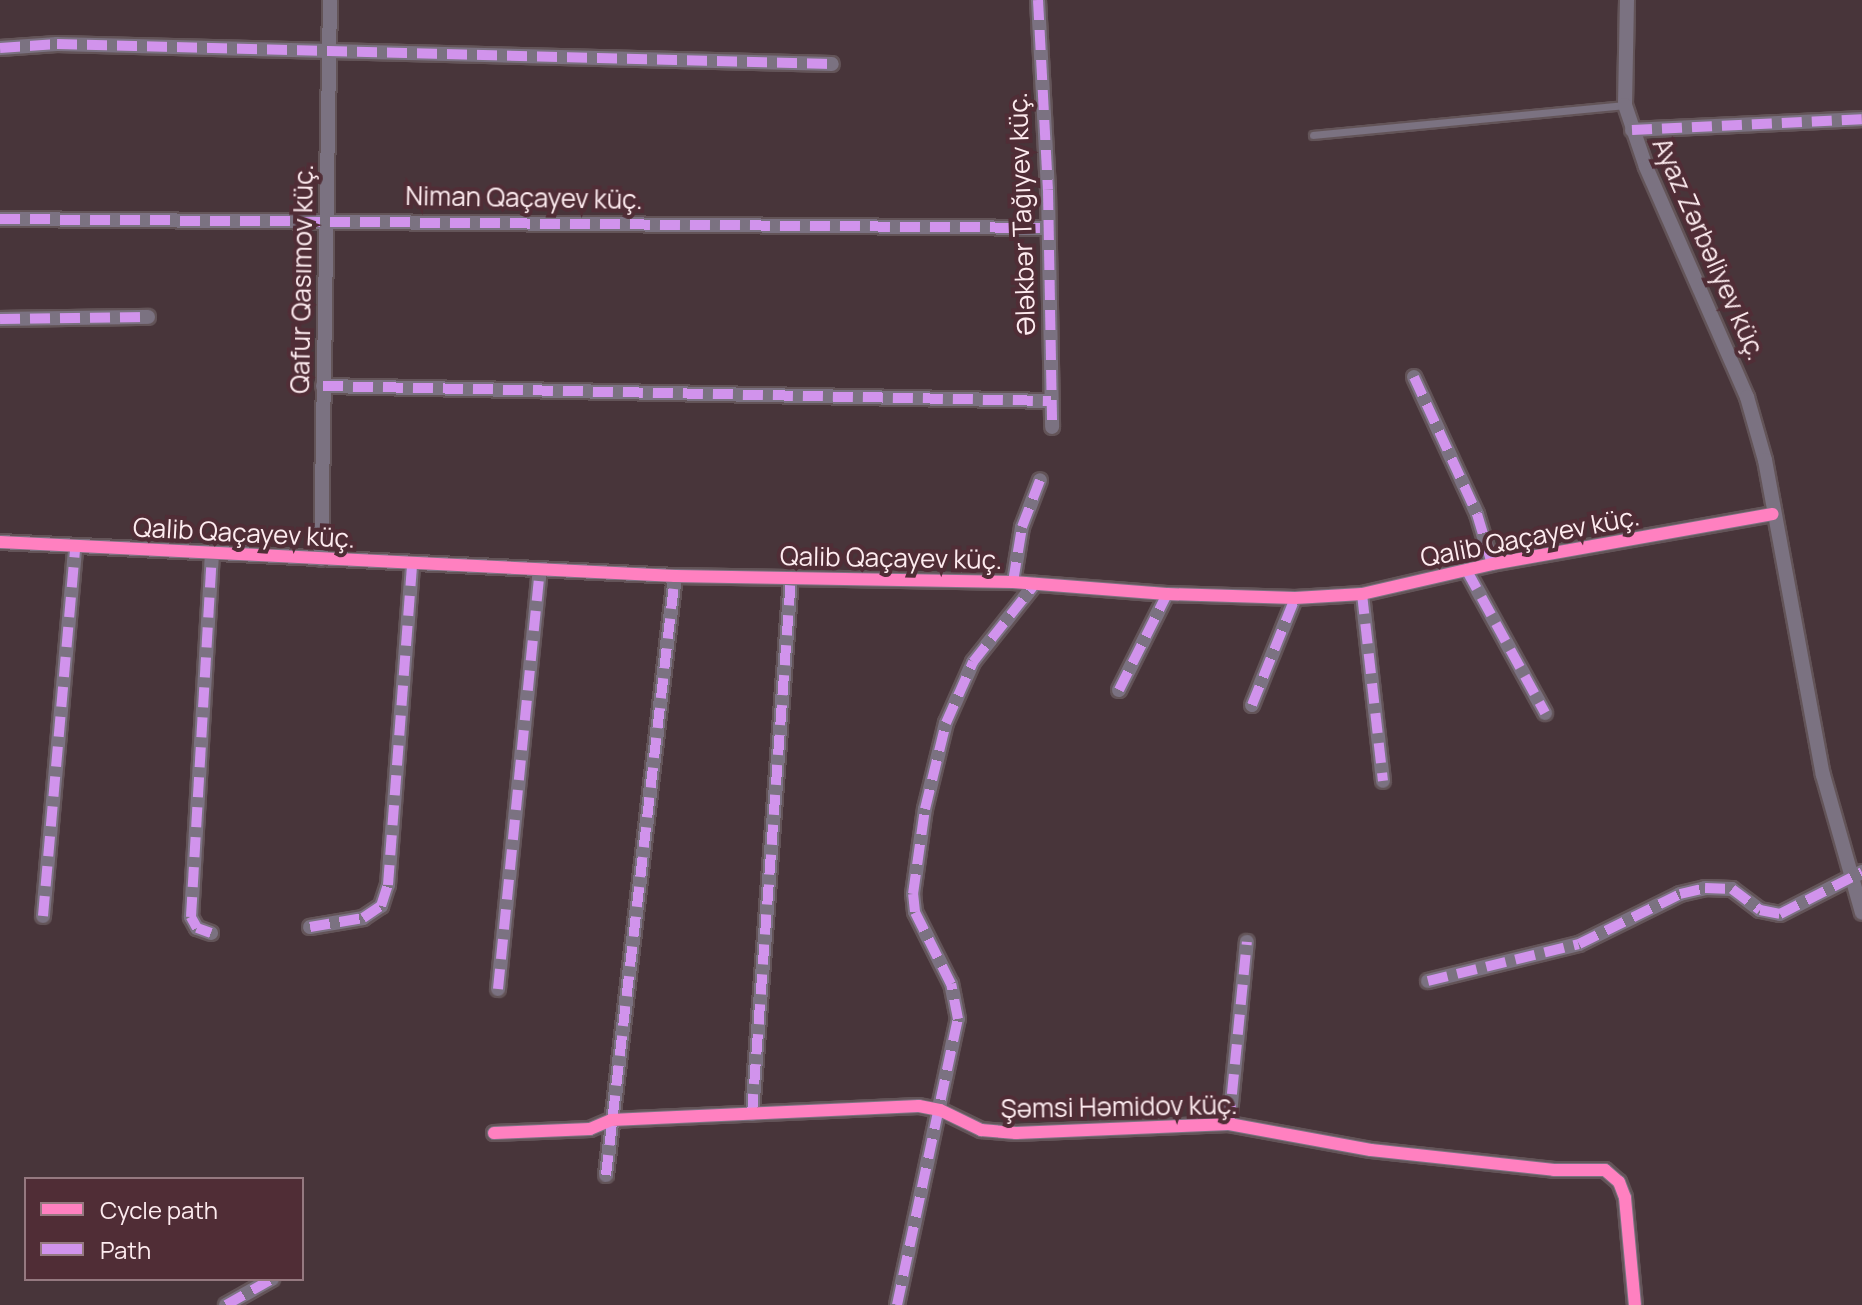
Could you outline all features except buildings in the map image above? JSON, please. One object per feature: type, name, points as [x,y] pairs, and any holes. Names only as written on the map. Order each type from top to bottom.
[{"type":"street","name":"Qafur Qasımov küç.","points":[[321,559],[330,0]]},
{"type":"street","name":"Ələkbər Tağıyev küç.","points":[[1038,0],[1048,228],[1052,427]]},
{"type":"street","name":"Ayaz Zərbəliyev küç.","points":[[1627,0],[1625,105],[1632,130],[1747,397],[1765,460],[1823,775],[1856,875],[1862,913]]},
{"type":"street","points":[[0,48],[57,44],[832,64]]},
{"type":"street","points":[[1632,130],[1862,119]]},
{"type":"street","name":"Niman Qaçayev küç.","points":[[0,219],[1048,228]]},
{"type":"street","points":[[0,319],[148,317]]},
{"type":"street","points":[[1414,377],[1477,514],[1492,564]]},
{"type":"street","points":[[323,386],[1051,401]]},
{"type":"street","points":[[1013,582],[1022,527],[1040,480]]},
{"type":"street","name":"Qalib Qaçayev küç.","points":[[0,542],[675,576],[1013,582],[1167,594],[1295,598],[1362,594],[1492,564],[1773,514]]},
{"type":"street","points":[[43,916],[75,547]]},
{"type":"street","points":[[211,933],[197,928],[191,917],[212,555]]},
{"type":"street","points":[[310,927],[363,918],[381,906],[388,885],[412,563]]},
{"type":"street","points":[[498,989],[540,569]]},
{"type":"street","points":[[1467,571],[1545,713]]},
{"type":"street","points":[[606,1175],[675,576]]},
{"type":"street","points":[[752,1114],[791,578]]},
{"type":"street","points":[[897,1305],[953,1054],[958,1006],[951,984],[915,912],[913,894],[925,809],[946,723],[973,662],[1035,584]]},
{"type":"street","points":[[1119,690],[1167,594]]},
{"type":"street","points":[[1362,594],[1383,781]]},
{"type":"street","points":[[1252,705],[1295,598]]},
{"type":"street","points":[[1428,981],[1579,944],[1680,894],[1705,888],[1732,889],[1760,910],[1780,914],[1856,875]]},
{"type":"street","points":[[1229,1124],[1247,942]]},
{"type":"street","name":"Şəmsi Həmidov küç.","points":[[494,1133],[590,1129],[611,1120],[919,1106],[940,1110],[981,1130],[1016,1133],[1229,1124],[1371,1150],[1554,1170],[1605,1170],[1619,1182],[1625,1198],[1635,1305]]},
{"type":"street","points":[[226,1305],[268,1281]]},
{"type":"lane","points":[[1313,135],[1625,105]]},
{"type":"marked path","points":[[1038,0],[1048,190],[1052,427]]},
{"type":"marked path","points":[[0,48],[57,44],[832,64]]},
{"type":"marked path","points":[[1632,130],[1862,119]]},
{"type":"marked path","points":[[0,219],[1048,228]]},
{"type":"marked path","points":[[0,319],[148,317]]},
{"type":"marked path","points":[[1414,377],[1477,514],[1492,564]]},
{"type":"marked path","points":[[323,386],[1051,401]]},
{"type":"marked path","points":[[1013,582],[1022,527],[1040,480]]},
{"type":"marked path","points":[[43,916],[75,547]]},
{"type":"marked path","points":[[211,933],[197,928],[191,917],[212,555]]},
{"type":"marked path","points":[[310,927],[363,918],[381,906],[388,885],[412,563]]},
{"type":"marked path","points":[[498,989],[540,569]]},
{"type":"marked path","points":[[1467,571],[1545,713]]},
{"type":"marked path","points":[[606,1175],[675,576]]},
{"type":"marked path","points":[[752,1114],[791,578]]},
{"type":"marked path","points":[[897,1305],[958,1019],[951,984],[915,912],[913,894],[925,809],[946,723],[973,662],[1035,584]]},
{"type":"marked path","points":[[1119,690],[1167,594]]},
{"type":"marked path","points":[[1362,594],[1383,781]]},
{"type":"marked path","points":[[1252,705],[1295,598]]},
{"type":"marked path","points":[[1428,981],[1579,944],[1680,894],[1705,888],[1732,889],[1760,910],[1780,914],[1862,872]]},
{"type":"marked path","points":[[1229,1124],[1247,942]]},
{"type":"marked path","points":[[226,1305],[268,1281]]},
{"type":"cycle path","points":[[0,542],[675,576],[1013,582],[1167,594],[1295,598],[1362,594],[1492,564],[1773,514]]},
{"type":"cycle path","points":[[494,1133],[590,1129],[611,1120],[919,1106],[940,1110],[981,1130],[1016,1133],[1229,1124],[1371,1150],[1554,1170],[1605,1170],[1619,1182],[1625,1198],[1635,1305]]}]
